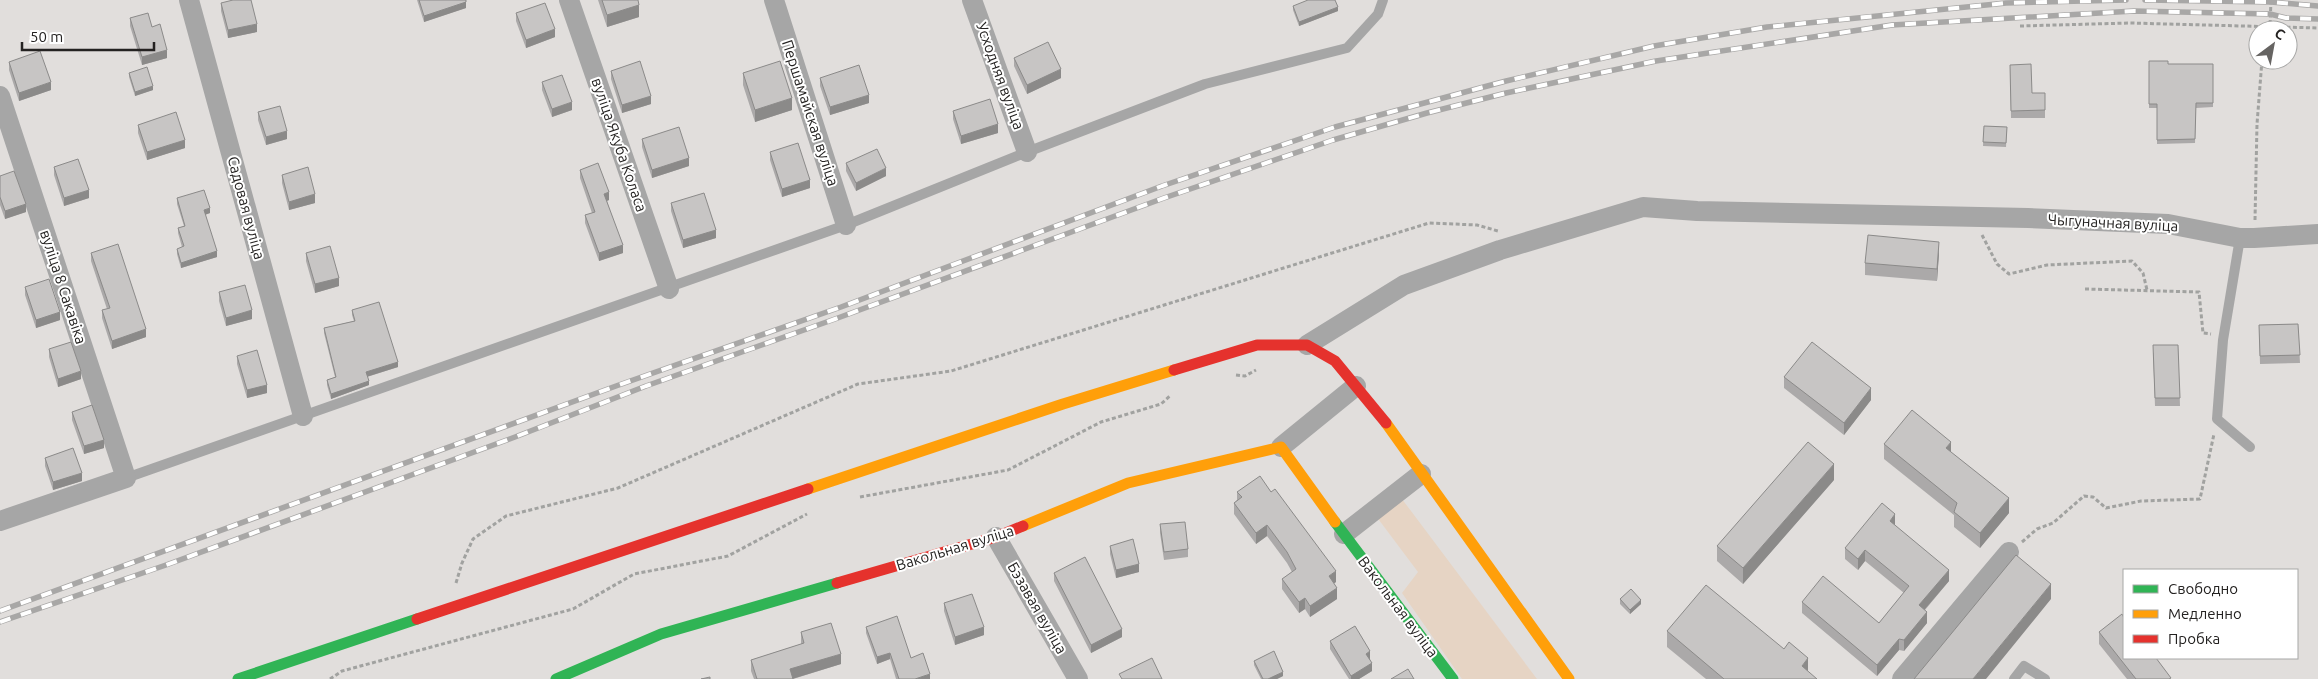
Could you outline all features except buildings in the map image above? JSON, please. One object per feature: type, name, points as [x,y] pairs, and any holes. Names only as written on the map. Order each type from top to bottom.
[{"type":"main road","points":[[238,679],[1063,404],[1257,345],[1307,345],[1335,360],[1381,416],[1569,679]]},
{"type":"main road","name":"Вакольная вуліца","points":[[556,679],[660,634],[996,537],[1128,483],[1281,447],[1453,679]]},
{"type":"street","name":"Садовая вуліца","points":[[189,0],[303,416]]},
{"type":"street","name":"вуліца Якуба Коласа","points":[[569,0],[669,289]]},
{"type":"street","name":"Першамайская вуліца","points":[[774,0],[846,225]]},
{"type":"street","name":"Усходняя вуліца","points":[[972,0],[1027,152]]},
{"type":"street","name":"вуліца 8 Сакавіка","points":[[0,96],[126,478]]},
{"type":"street","name":"Чыгуначная вуліца","points":[[1307,345],[1404,285],[1500,250],[1643,206],[1697,211],[2028,218],[2168,224],[2247,238],[2318,234]]},
{"type":"street","points":[[1281,447],[1356,386]]},
{"type":"street","points":[[1344,534],[1421,474]]},
{"type":"street","points":[[0,521],[126,478]]},
{"type":"street","name":"Бэзавая вуліца","points":[[996,537],[1078,679]]},
{"type":"street","points":[[1902,679],[2009,552]]},
{"type":"lane","points":[[126,478],[669,289],[846,225],[1027,152],[1205,84],[1347,48],[1378,14],[1383,0]]},
{"type":"lane","points":[[2247,238],[2224,335],[2217,419],[2250,447]]},
{"type":"lane","points":[[2014,679],[2024,666],[2045,679]]},
{"type":"path","points":[[2270,20],[2271,0]]},
{"type":"path","points":[[2020,26],[2130,23],[2248,26]]},
{"type":"path","points":[[2298,27],[2318,28]]},
{"type":"path","points":[[2247,238],[2261,70]]},
{"type":"path","points":[[1973,217],[1996,264],[2008,274],[2047,265],[2132,261],[2143,273],[2147,290]]},
{"type":"path","points":[[449,609],[462,563],[474,539],[506,516],[618,488],[858,384],[951,371],[1429,223],[1478,225],[1505,233]]},
{"type":"path","points":[[2085,289],[2199,292],[2203,333],[2224,335]]},
{"type":"path","points":[[1228,375],[1245,376],[1262,367]]},
{"type":"path","points":[[858,497],[1008,470],[1101,422],[1161,404],[1174,392]]},
{"type":"path","points":[[2009,552],[2037,529],[2053,523],[2084,496],[2093,497],[2106,508],[2141,500],[2200,500],[2217,419]]},
{"type":"path","points":[[330,679],[342,671],[573,609],[634,574],[728,556],[813,511]]},
{"type":"shaded area","points":[[1402,499],[1537,679],[1462,679],[1402,593],[1418,572],[1376,516]]},
{"type":"railway","points":[[0,611],[616,386],[841,307],[1162,186],[1335,127],[1506,81],[1654,46],[1767,27],[2006,3],[2126,0]]},
{"type":"railway","points":[[2145,0],[2271,2],[2318,6]]},
{"type":"railway","points":[[0,622],[166,565],[515,437],[646,386],[1164,198],[1333,140],[1427,113],[1506,93],[1656,61],[1892,25],[2134,11],[2270,14],[2286,18],[2318,19]]},
{"type":"traffic: fast","points":[[1335,522],[1453,679]]},
{"type":"traffic: fast","points":[[556,679],[661,634],[837,583]]},
{"type":"traffic: fast","points":[[238,679],[417,619]]},
{"type":"traffic: slow","points":[[808,489],[1063,404],[1174,370]]},
{"type":"traffic: slow","points":[[1386,423],[1569,679]]},
{"type":"traffic: slow","points":[[1023,526],[1128,483],[1281,447],[1335,522]]},
{"type":"traffic: jam","points":[[1174,370],[1257,345],[1307,345],[1335,361],[1386,423]]},
{"type":"traffic: jam","points":[[417,619],[808,489]]},
{"type":"traffic: jam","points":[[837,583],[996,537],[1023,526]]}]
